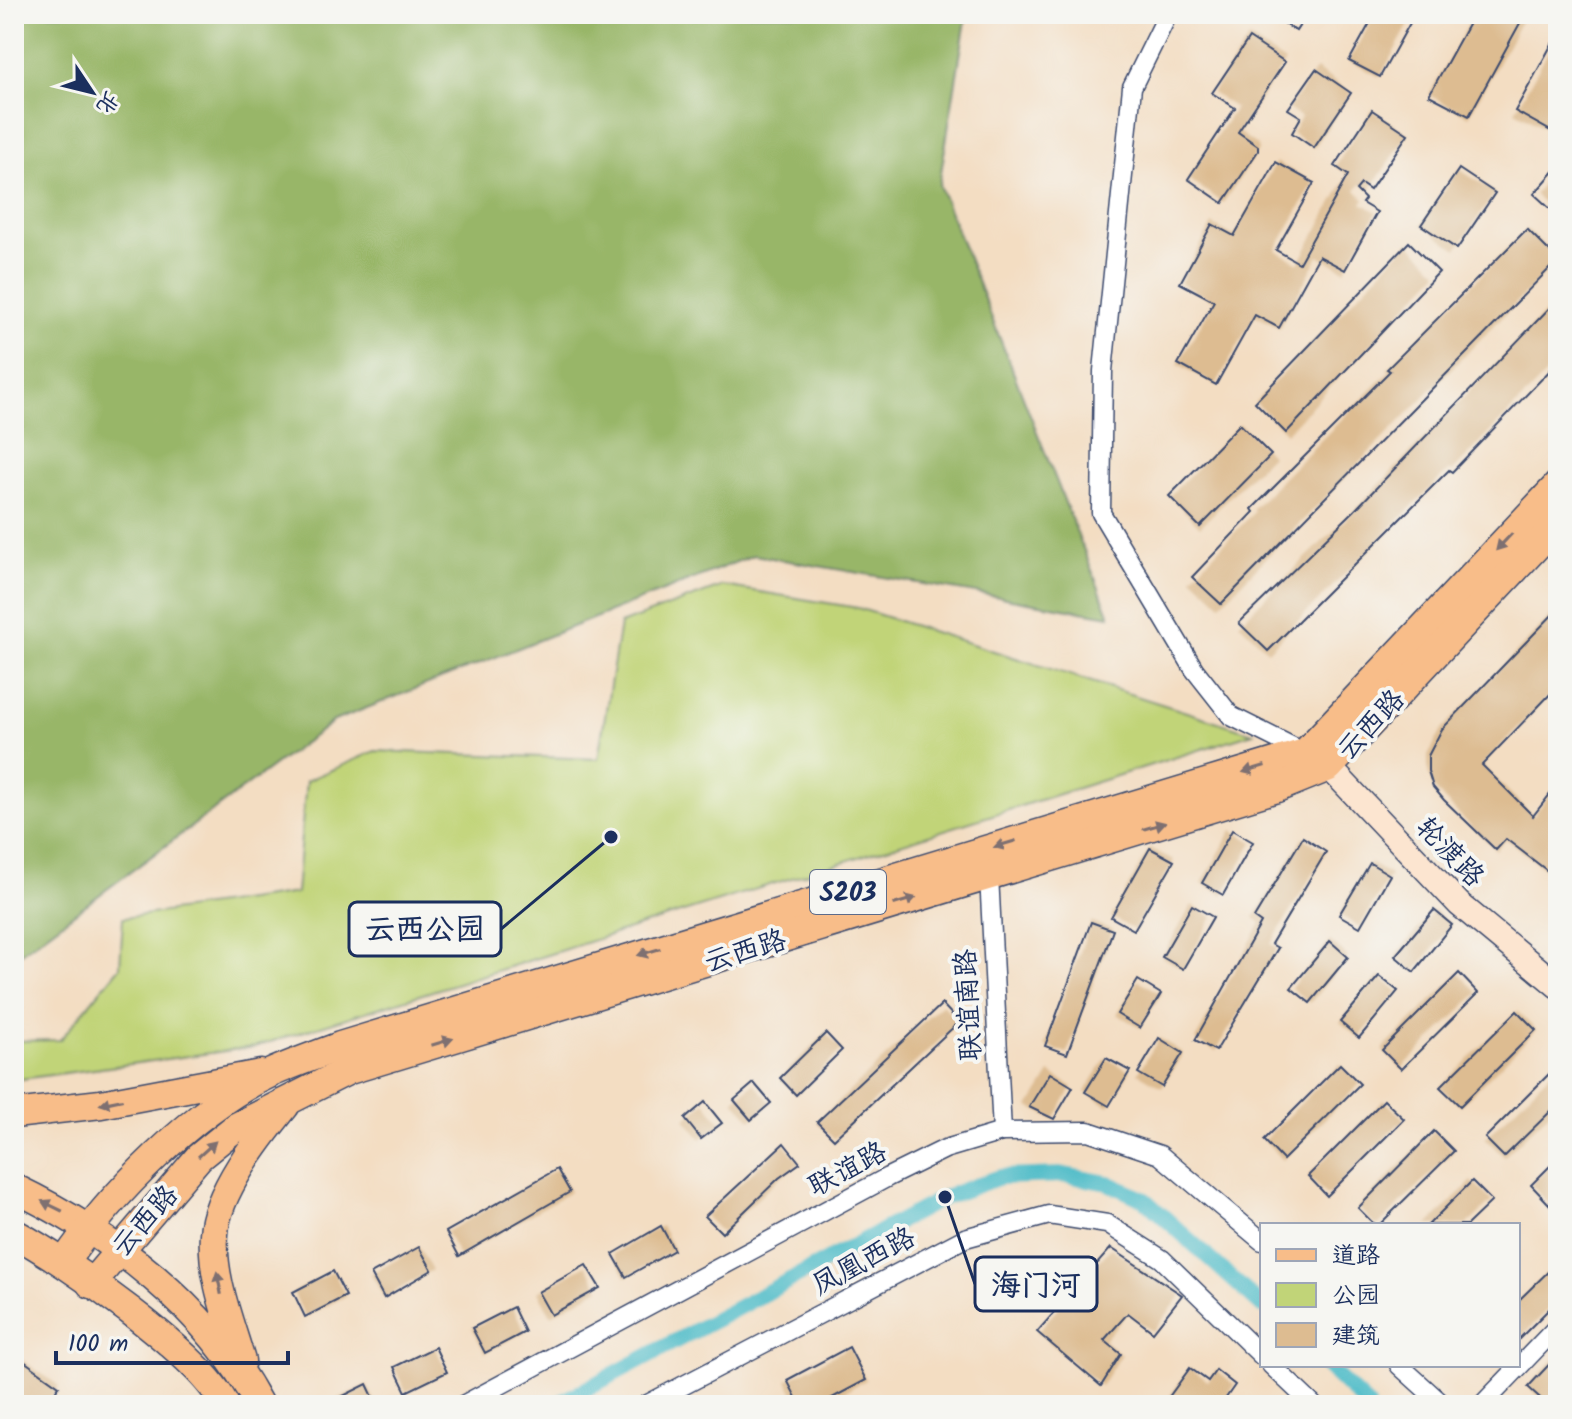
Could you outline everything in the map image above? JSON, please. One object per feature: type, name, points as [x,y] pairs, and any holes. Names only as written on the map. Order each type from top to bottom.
[{"type":"main road","name":"云西路","points":[[64,1263],[88,1228],[195,1121],[270,1073],[340,1046],[1317,760],[1558,485]]},
{"type":"main road","name":"云西路","points":[[91,1284],[118,1249],[219,1139],[349,1070],[1277,788],[1317,760],[1558,523]]},
{"type":"main road","name":"轮渡路","points":[[1317,760],[1459,904],[1558,986]]},
{"type":"main road","name":"云西路","points":[[14,1114],[101,1104],[238,1075],[270,1073]]},
{"type":"main road","points":[[254,1395],[218,1281],[215,1226],[222,1200],[264,1133],[291,1099]]},
{"type":"main road","points":[[14,1188],[62,1210],[118,1249],[200,1321],[254,1395]]},
{"type":"main road","points":[[14,1233],[64,1263],[163,1337],[209,1382],[225,1405]]},
{"type":"street","points":[[1168,14],[1132,87],[1103,371],[1101,513],[1194,669],[1231,716],[1317,760]]},
{"type":"street","name":"联谊南路","points":[[989,875],[1002,1132]]},
{"type":"street","name":"联谊路","points":[[463,1405],[888,1177],[945,1149],[1002,1132],[1088,1131],[1160,1155],[1260,1239]]},
{"type":"street","name":"凤凰西路","points":[[646,1405],[965,1238],[1049,1215],[1107,1224],[1162,1259],[1260,1354]]},
{"type":"street","points":[[1520,1366],[1558,1326]]},
{"type":"street","points":[[1273,1367],[1313,1405]]},
{"type":"street","points":[[1401,1367],[1443,1405]]},
{"type":"street","points":[[1482,1405],[1519,1367]]},
{"type":"green space","points":[[14,14],[967,14],[939,185],[1110,616],[754,555],[334,721],[14,958]]},
{"type":"green space","points":[[723,586],[858,608],[1253,733],[254,1047],[14,1080],[14,1041],[60,1040],[120,967],[123,918],[296,893],[306,781],[375,751],[598,759],[620,624]]},
{"type":"building","points":[[1270,14],[1307,14],[1296,31]]},
{"type":"building","points":[[1375,14],[1415,14],[1380,77],[1349,61]]},
{"type":"building","points":[[1474,14],[1525,14],[1469,116],[1429,95]]},
{"type":"building","points":[[1558,33],[1558,135],[1515,111]]},
{"type":"building","points":[[1249,38],[1285,62],[1238,132],[1258,146],[1258,151],[1223,203],[1188,179],[1235,108],[1212,93]]},
{"type":"building","points":[[1316,69],[1351,93],[1314,148],[1292,133],[1301,117],[1288,109]]},
{"type":"building","points":[[1372,110],[1408,134],[1370,190],[1361,184],[1356,190],[1365,199],[1362,203],[1377,212],[1345,270],[1319,256],[1279,328],[1255,315],[1216,385],[1178,364],[1214,301],[1180,283],[1212,224],[1234,236],[1276,162],[1314,183],[1276,250],[1299,263],[1348,175],[1335,166]]},
{"type":"building","points":[[1558,167],[1558,216],[1534,194]]},
{"type":"building","points":[[1459,169],[1495,193],[1457,249],[1421,225]]},
{"type":"building","points":[[1527,229],[1558,260],[1221,604],[1192,577],[1254,512],[1252,509]]},
{"type":"building","points":[[1409,242],[1439,272],[1286,433],[1255,402]]},
{"type":"building","points":[[1558,299],[1558,362],[1452,472],[1449,470],[1268,651],[1239,623],[1354,511]]},
{"type":"building","points":[[1240,424],[1271,455],[1200,527],[1169,496]]},
{"type":"building","points":[[1558,609],[1558,686],[1482,765],[1533,816],[1558,784],[1558,879],[1506,839],[1496,850],[1433,787],[1428,756],[1442,729]]},
{"type":"building","points":[[1232,830],[1253,842],[1223,895],[1202,883]]},
{"type":"building","points":[[1303,837],[1326,852],[1271,944],[1278,948],[1216,1051],[1195,1040],[1261,923],[1254,918]]},
{"type":"building","points":[[1150,848],[1174,861],[1134,930],[1111,917]]},
{"type":"building","points":[[1370,863],[1390,875],[1360,927],[1339,915]]},
{"type":"building","points":[[1192,905],[1213,917],[1183,969],[1162,957]]},
{"type":"building","points":[[1434,910],[1452,925],[1414,972],[1395,956]]},
{"type":"building","points":[[1091,922],[1113,930],[1067,1054],[1045,1046]]},
{"type":"building","points":[[1330,941],[1348,957],[1310,1003],[1291,988]]},
{"type":"building","points":[[1459,973],[1478,993],[1401,1069],[1382,1050]]},
{"type":"building","points":[[1379,976],[1398,991],[1359,1038],[1340,1022]]},
{"type":"building","points":[[1138,980],[1161,994],[1140,1028],[1117,1014]]},
{"type":"building","points":[[942,1004],[959,1022],[834,1139],[817,1122]]},
{"type":"building","points":[[1517,1011],[1536,1030],[1460,1106],[1440,1087]]},
{"type":"building","points":[[826,1033],[842,1050],[796,1095],[780,1078]]},
{"type":"building","points":[[1159,1038],[1183,1053],[1162,1087],[1138,1073]]},
{"type":"building","points":[[1106,1058],[1130,1071],[1109,1106],[1085,1092]]},
{"type":"building","points":[[1340,1064],[1360,1084],[1283,1160],[1264,1140]]},
{"type":"building","points":[[1558,1065],[1558,1104],[1504,1157],[1485,1138]]},
{"type":"building","points":[[1050,1073],[1073,1087],[1054,1119],[1029,1107]]},
{"type":"building","points":[[754,1083],[771,1103],[751,1120],[734,1100]]},
{"type":"building","points":[[1384,1100],[1404,1119],[1327,1196],[1308,1176]]},
{"type":"building","points":[[705,1102],[722,1123],[701,1139],[685,1119]]},
{"type":"building","points":[[1434,1131],[1454,1151],[1381,1223],[1373,1223],[1358,1208]]},
{"type":"building","points":[[784,1143],[800,1163],[779,1178],[722,1233],[705,1216]]},
{"type":"building","points":[[1558,1158],[1558,1197],[1550,1205],[1531,1185]]},
{"type":"building","points":[[557,1169],[570,1192],[459,1256],[446,1232]]},
{"type":"building","points":[[1472,1181],[1492,1201],[1469,1223],[1430,1223]]},
{"type":"building","points":[[661,1226],[674,1250],[626,1277],[613,1254]]},
{"type":"building","points":[[419,1247],[432,1270],[384,1298],[371,1274]]},
{"type":"building","points":[[1111,1248],[1182,1295],[1153,1332],[1128,1313],[1104,1340],[1121,1354],[1101,1386],[1037,1332]]},
{"type":"building","points":[[1558,1262],[1558,1300],[1520,1338],[1520,1299]]},
{"type":"building","points":[[586,1265],[600,1288],[551,1315],[538,1292]]},
{"type":"building","points":[[333,1271],[346,1296],[305,1317],[293,1292]]},
{"type":"building","points":[[513,1307],[525,1332],[485,1353],[472,1328]]},
{"type":"building","points":[[435,1347],[447,1372],[406,1392],[394,1367]]},
{"type":"building","points":[[849,1347],[866,1380],[819,1405],[800,1405],[787,1380]]},
{"type":"building","points":[[14,1354],[59,1386],[45,1405],[14,1405]]},
{"type":"building","points":[[1558,1355],[1558,1401],[1548,1405],[1528,1387]]},
{"type":"building","points":[[1190,1368],[1208,1381],[1216,1370],[1235,1385],[1221,1405],[1163,1405]]},
{"type":"building","points":[[367,1384],[377,1405],[325,1405]]},
{"type":"waterway","points":[[556,1405],[945,1197],[1000,1177],[1065,1175],[1108,1183],[1145,1200],[1260,1304]]},
{"type":"waterway","points":[[1327,1367],[1367,1405]]},
{"type":"place","name":"云西公园","points":[[611,837]]},
{"type":"place","name":"海门河","points":[[945,1197]]}]
